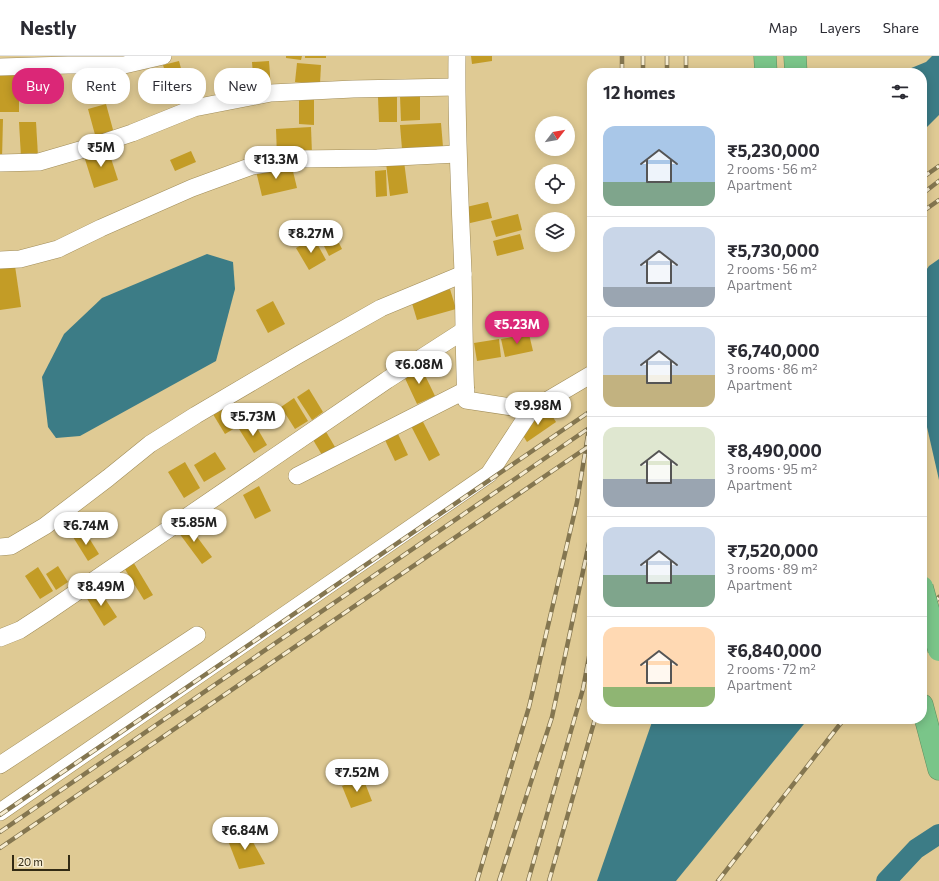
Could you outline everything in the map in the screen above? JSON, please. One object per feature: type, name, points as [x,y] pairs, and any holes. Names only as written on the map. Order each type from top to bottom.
[{"type":"highway","points":[[765,56],[766,68]]},
{"type":"highway","points":[[795,56],[796,68]]},
{"type":"highway","points":[[927,606],[939,650]]},
{"type":"highway","points":[[927,724],[939,769]]},
{"type":"street","points":[[0,67],[68,64],[124,65],[163,56]]},
{"type":"street","points":[[457,56],[457,154],[463,274],[463,331],[466,400],[531,410]]},
{"type":"street","points":[[801,68],[804,56]]},
{"type":"street","points":[[0,163],[39,162],[132,133],[194,108],[271,93],[353,89],[456,87]]},
{"type":"street","points":[[0,260],[20,259],[58,250],[101,228],[192,188],[252,166],[299,160],[457,154]]},
{"type":"street","points":[[0,547],[11,546],[45,526],[150,444],[277,367],[381,308],[463,274]]},
{"type":"street","points":[[0,638],[20,630],[46,613],[380,384],[463,331]]},
{"type":"street","points":[[0,812],[489,474],[531,410],[587,377]]},
{"type":"street","points":[[297,476],[466,390]]},
{"type":"street","points":[[0,765],[197,635]]},
{"type":"water","points":[[932,56],[939,56],[939,115],[927,127],[927,68],[911,68],[926,62]]},
{"type":"water","points":[[207,254],[233,262],[235,289],[216,361],[80,436],[56,438],[48,427],[42,377],[64,334],[102,298]]},
{"type":"water","points":[[939,259],[939,480],[927,427],[927,269]]},
{"type":"water","points":[[651,724],[804,724],[676,881],[597,881]]},
{"type":"building","points":[[286,56],[302,56],[301,60],[286,58]]},
{"type":"building","points":[[305,56],[326,56],[326,58],[305,58]]},
{"type":"building","points":[[471,56],[492,56],[492,61],[472,64]]},
{"type":"building","points":[[179,61],[181,68],[164,68],[163,65]]},
{"type":"building","points":[[269,61],[270,68],[252,68],[252,62]]},
{"type":"building","points":[[297,63],[321,65],[320,84],[295,82]]},
{"type":"building","points":[[0,75],[12,75],[12,104],[19,104],[19,112],[0,112]]},
{"type":"building","points":[[420,95],[420,120],[401,121],[400,96]]},
{"type":"building","points":[[299,97],[314,97],[314,125],[299,124]]},
{"type":"building","points":[[378,97],[397,97],[397,122],[379,122]]},
{"type":"building","points":[[106,104],[115,137],[97,142],[88,109]]},
{"type":"building","points":[[0,119],[3,119],[2,159],[0,159]]},
{"type":"building","points":[[19,122],[36,122],[38,156],[21,157]]},
{"type":"building","points":[[441,123],[443,147],[402,149],[400,125]]},
{"type":"building","points":[[311,127],[312,154],[277,156],[276,129]]},
{"type":"building","points":[[108,149],[118,180],[94,188],[84,156]]},
{"type":"building","points":[[191,151],[196,162],[175,171],[170,160]]},
{"type":"building","points":[[404,161],[408,193],[390,196],[386,163]]},
{"type":"building","points":[[291,163],[297,188],[262,196],[256,171]]},
{"type":"building","points":[[386,170],[387,196],[376,197],[375,171]]},
{"type":"building","points":[[488,202],[492,218],[466,224],[462,208]]},
{"type":"building","points":[[518,214],[522,230],[496,237],[491,221]]},
{"type":"building","points":[[329,223],[342,249],[329,256],[316,230]]},
{"type":"building","points":[[520,234],[524,249],[497,256],[493,241]]},
{"type":"building","points":[[314,238],[326,260],[309,270],[296,248]]},
{"type":"building","points":[[15,266],[21,307],[0,310],[0,268]]},
{"type":"building","points":[[450,289],[456,309],[417,320],[411,300]]},
{"type":"building","points":[[273,301],[285,324],[268,333],[256,310]]},
{"type":"building","points":[[529,334],[533,351],[505,357],[501,339]]},
{"type":"building","points":[[499,339],[501,357],[477,361],[474,343]]},
{"type":"building","points":[[420,365],[435,396],[417,404],[403,374]]},
{"type":"building","points":[[309,389],[323,412],[312,420],[297,397]]},
{"type":"building","points":[[294,398],[308,421],[295,429],[281,407]]},
{"type":"building","points":[[226,402],[240,425],[225,434],[211,411]]},
{"type":"building","points":[[548,409],[556,422],[527,442],[519,429]]},
{"type":"building","points":[[420,416],[440,455],[429,461],[409,422]]},
{"type":"building","points":[[253,421],[267,445],[254,453],[239,429]]},
{"type":"building","points":[[325,430],[335,447],[322,455],[312,438]]},
{"type":"building","points":[[398,434],[408,455],[395,461],[385,440]]},
{"type":"building","points":[[215,452],[226,469],[204,482],[194,465]]},
{"type":"building","points":[[185,462],[200,488],[184,498],[168,472]]},
{"type":"building","points":[[259,486],[271,511],[255,519],[243,495]]},
{"type":"building","points":[[186,522],[212,557],[202,564],[176,529]]},
{"type":"building","points":[[84,530],[99,554],[88,561],[73,537]]},
{"type":"building","points":[[132,560],[153,595],[144,600],[123,566]]},
{"type":"building","points":[[58,566],[68,582],[56,590],[46,574]]},
{"type":"building","points":[[38,567],[53,591],[40,599],[25,576]]},
{"type":"building","points":[[98,588],[117,617],[104,626],[86,597]]},
{"type":"building","points":[[363,778],[372,801],[351,808],[342,786]]},
{"type":"building","points":[[248,833],[265,864],[239,869],[227,838]]},
{"type":"waterway","points":[[886,881],[916,849],[939,834]]},
{"type":"railway","points":[[622,56],[622,68]]},
{"type":"railway","points":[[643,56],[643,68]]},
{"type":"railway","points":[[667,56],[667,68]]},
{"type":"railway","points":[[686,56],[686,68]]},
{"type":"railway","points":[[927,174],[939,166]]},
{"type":"railway","points":[[927,190],[939,181]]},
{"type":"railway","points":[[927,208],[939,200]]},
{"type":"railway","points":[[0,815],[587,413]]},
{"type":"railway","points":[[0,832],[587,429]]},
{"type":"railway","points":[[477,881],[529,707],[577,502],[587,441]]},
{"type":"railway","points":[[0,848],[587,447]]},
{"type":"railway","points":[[499,881],[552,717],[587,552]]},
{"type":"railway","points":[[927,613],[939,597]]},
{"type":"railway","points":[[528,881],[583,689],[587,668]]},
{"type":"railway","points":[[549,881],[594,724]]},
{"type":"railway","points":[[718,881],[840,724]]}]
